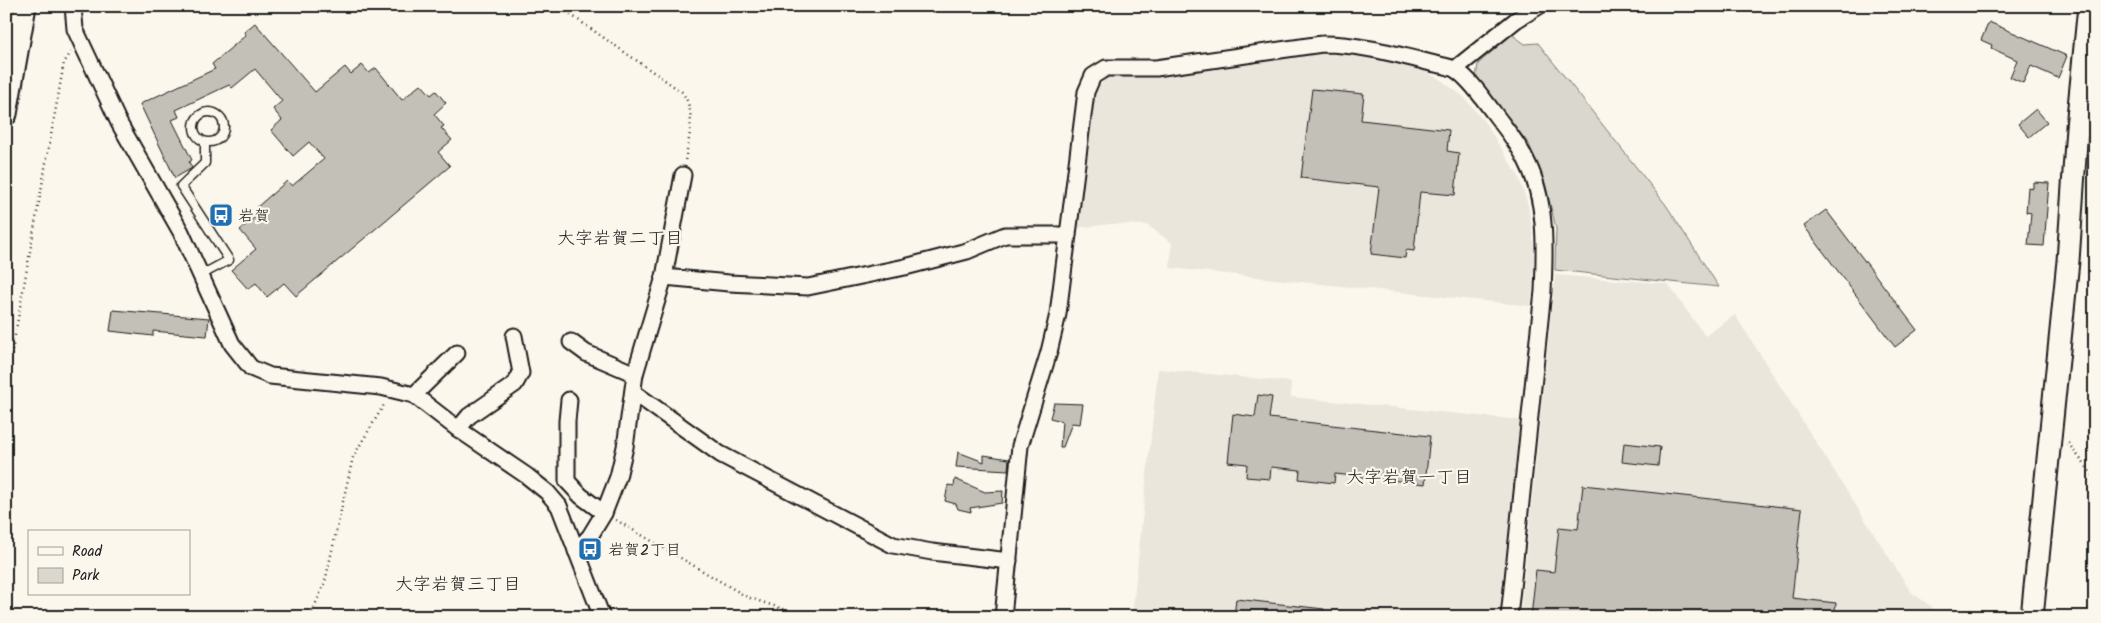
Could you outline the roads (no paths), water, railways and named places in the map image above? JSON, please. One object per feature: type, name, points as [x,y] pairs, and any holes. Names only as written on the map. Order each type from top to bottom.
[{"type":"street","points":[[6,114],[25,6]]},
{"type":"street","points":[[73,6],[76,29],[119,123],[181,232],[232,344],[251,368],[270,376],[394,389],[414,395],[458,430],[527,476],[547,492],[559,506],[602,617]]},
{"type":"street","points":[[1455,69],[1516,20],[1539,6]]},
{"type":"street","points":[[2032,617],[2068,261],[2086,128],[2088,6]]},
{"type":"street","points":[[1003,617],[1020,446],[1056,324],[1086,92],[1093,76],[1106,68],[1156,68],[1322,44],[1344,44],[1401,55],[1455,69],[1483,99],[1527,160],[1542,216],[1545,244],[1543,291],[1508,617]]},
{"type":"street","points":[[576,551],[590,536],[604,513],[620,469],[626,447],[635,374],[664,277],[683,175]]},
{"type":"street","points":[[664,277],[729,284],[808,288],[905,267],[966,251],[1006,235],[1068,235]]},
{"type":"street","points":[[458,430],[469,416],[515,384],[521,373],[514,336]]},
{"type":"street","points":[[571,342],[586,352],[635,374]]},
{"type":"street","points":[[414,395],[457,354]]},
{"type":"street","points":[[633,392],[720,454],[893,546],[1008,561]]},
{"type":"street","points":[[569,400],[567,481],[581,496],[604,513]]},
{"type":"lane","points":[[204,113],[214,113],[222,119],[224,129],[220,138],[205,142],[197,137],[194,123],[204,113]]},
{"type":"lane","points":[[201,275],[229,260],[181,186],[205,163],[205,142]]},
{"type":"place","name":"岩賀","points":[[221,215]]},
{"type":"place","name":"岩賀2丁目","points":[[590,549]]},
{"type":"district","name":"大字岩賀二丁目","points":[[620,238]]},
{"type":"district","name":"大字岩賀一丁目","points":[[1409,477]]},
{"type":"district","name":"大字岩賀三丁目","points":[[458,584]]}]
